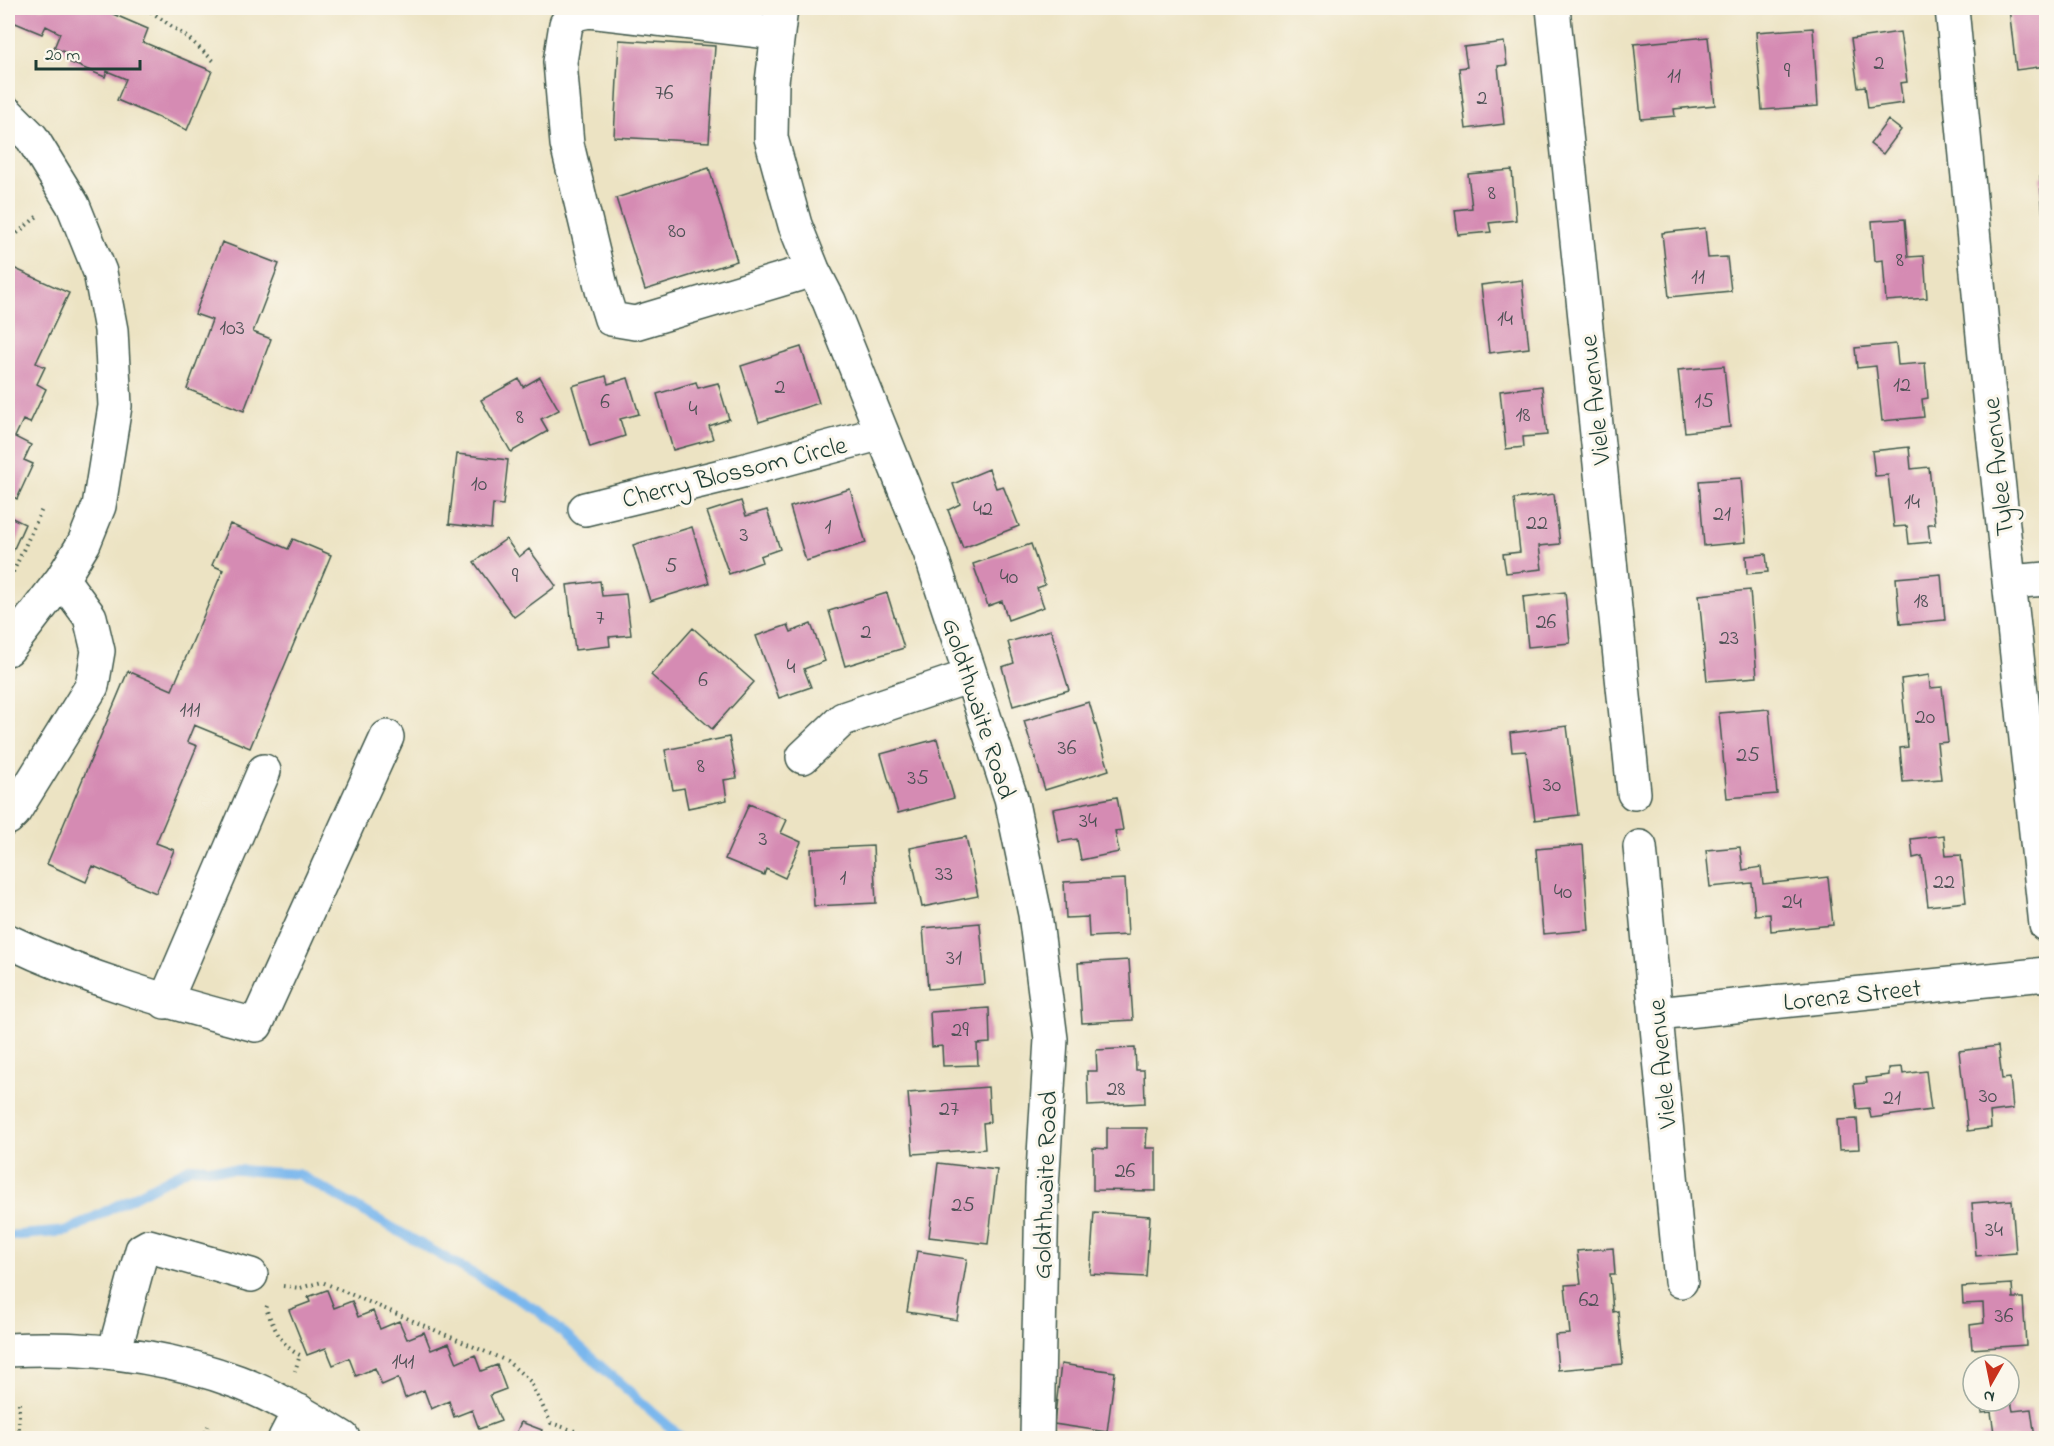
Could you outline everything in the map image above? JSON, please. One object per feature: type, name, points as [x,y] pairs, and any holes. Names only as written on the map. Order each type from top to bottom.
[{"type":"street","name":"Viele Avenue","points":[[1552,8],[1634,793]]},
{"type":"street","name":"Tylee Avenue","points":[[1952,8],[1965,153],[2046,925]]},
{"type":"street","points":[[779,20],[589,11],[575,14],[566,24],[560,62],[567,144],[611,319],[635,322],[813,270]]},
{"type":"street","name":"Goldthwaite Road","points":[[779,20],[772,82],[771,138],[795,225],[813,270],[829,301],[930,552],[1011,798],[1035,914],[1051,1039],[1042,1188],[1037,1438]]},
{"type":"street","points":[[8,114],[32,138],[73,205],[100,273],[111,330],[115,406],[99,506],[84,543],[62,579],[8,649]]},
{"type":"street","name":"Cherry Blossom Circle","points":[[585,509],[742,471],[882,433]]},
{"type":"street","points":[[8,818],[14,812],[92,686],[98,651],[90,617],[62,579]]},
{"type":"street","points":[[2009,582],[2046,579]]},
{"type":"street","points":[[803,757],[843,719],[970,675]]},
{"type":"street","points":[[8,941],[52,963],[165,1002],[256,1025],[387,737]]},
{"type":"street","points":[[165,1002],[264,771]]},
{"type":"street","name":"Viele Avenue","points":[[1640,847],[1681,1281]]},
{"type":"street","name":"Lorenz Street","points":[[1657,1014],[2046,974]]},
{"type":"street","points":[[114,1353],[142,1250],[149,1246],[260,1278]]},
{"type":"street","points":[[8,1350],[37,1348],[114,1353],[165,1362],[238,1382],[292,1425],[343,1438]]},
{"type":"path","points":[[146,8],[188,38],[214,61]]},
{"type":"path","points":[[8,241],[66,193]]},
{"type":"path","points":[[8,583],[43,507]]},
{"type":"path","points":[[260,1278],[266,1309],[279,1336],[291,1351],[300,1355],[295,1371]]},
{"type":"path","points":[[260,1278],[279,1285],[300,1288],[322,1282],[507,1361],[530,1381],[551,1423],[596,1438]]},
{"type":"path","points":[[19,1403],[19,1438]]},
{"type":"path","points":[[204,1438],[208,1426]]},
{"type":"building","points":[[8,8],[116,8],[113,14],[148,29],[143,42],[212,71],[187,130],[117,100],[126,79],[107,71],[105,77],[69,62],[72,55],[54,48],[60,33],[46,26],[42,34],[8,20]]},
{"type":"building","points":[[2009,8],[2046,8],[2046,66],[2016,70]]},
{"type":"building","points":[[1813,28],[1818,106],[1762,110],[1756,32]]},
{"type":"building","points":[[1900,32],[1907,82],[1900,83],[1903,103],[1868,108],[1865,86],[1858,87],[1851,39]]},
{"type":"building","points":[[1708,37],[1715,105],[1674,109],[1675,116],[1641,119],[1634,44]]},
{"type":"building","points":[[619,40],[715,46],[709,142],[614,137]]},
{"type":"building","points":[[1504,42],[1507,65],[1498,66],[1504,124],[1466,129],[1459,68],[1467,67],[1464,47]]},
{"type":"building","points":[[1888,120],[1901,130],[1883,154],[1870,144]]},
{"type":"building","points":[[709,168],[737,261],[645,290],[616,198]]},
{"type":"building","points":[[1512,170],[1516,220],[1489,223],[1491,232],[1458,235],[1455,210],[1472,208],[1468,174]]},
{"type":"building","points":[[2046,176],[2046,218],[2043,218],[2040,177]]},
{"type":"building","points":[[1905,219],[1908,257],[1924,256],[1927,298],[1886,301],[1883,260],[1875,261],[1872,221]]},
{"type":"building","points":[[1705,228],[1708,258],[1727,257],[1731,291],[1669,297],[1662,233]]},
{"type":"building","points":[[222,242],[279,264],[253,332],[271,339],[244,411],[187,389],[212,320],[195,314]]},
{"type":"building","points":[[9,266],[69,293],[36,363],[45,367],[37,384],[46,389],[30,423],[23,420],[15,437],[31,445],[24,460],[33,464],[17,499],[10,495],[8,500]]},
{"type":"building","points":[[1522,280],[1529,348],[1489,353],[1481,285]]},
{"type":"building","points":[[1896,344],[1898,365],[1925,363],[1928,398],[1922,399],[1924,417],[1882,421],[1876,366],[1857,368],[1855,348]]},
{"type":"building","points":[[801,347],[819,403],[759,422],[741,366]]},
{"type":"building","points":[[1724,366],[1730,427],[1685,432],[1678,370]]},
{"type":"building","points":[[606,376],[608,384],[628,378],[639,414],[620,419],[625,436],[590,447],[572,386]]},
{"type":"building","points":[[540,377],[559,410],[541,419],[548,431],[511,452],[481,400],[519,379],[523,387]]},
{"type":"building","points":[[696,382],[698,388],[718,383],[729,419],[709,426],[713,439],[673,450],[657,394]]},
{"type":"building","points":[[1542,386],[1547,435],[1523,437],[1524,447],[1506,449],[1500,391]]},
{"type":"building","points":[[1909,447],[1911,469],[1929,467],[1935,524],[1928,524],[1930,542],[1909,544],[1907,526],[1894,527],[1888,475],[1875,476],[1872,451]]},
{"type":"building","points":[[457,454],[508,460],[503,505],[493,504],[491,529],[449,524]]},
{"type":"building","points":[[989,469],[996,488],[1003,486],[1019,526],[963,548],[948,510],[960,504],[953,484]]},
{"type":"building","points":[[1741,478],[1746,542],[1704,546],[1699,481]]},
{"type":"building","points":[[850,489],[866,543],[806,561],[790,507]]},
{"type":"building","points":[[1554,494],[1560,544],[1539,546],[1542,569],[1506,573],[1503,554],[1520,552],[1514,499]]},
{"type":"building","points":[[741,501],[746,516],[767,510],[780,549],[760,556],[762,562],[729,574],[707,512]]},
{"type":"building","points":[[8,516],[25,524],[8,562]]},
{"type":"building","points":[[230,524],[288,549],[293,539],[331,555],[250,748],[194,725],[187,742],[197,746],[156,843],[174,850],[156,893],[93,866],[86,882],[47,864],[128,671],[172,690],[223,570],[212,565]]},
{"type":"building","points":[[692,527],[709,583],[650,601],[633,545]]},
{"type":"building","points":[[506,539],[519,557],[529,549],[556,586],[514,617],[474,562]]},
{"type":"building","points":[[1031,544],[1045,585],[1037,588],[1044,607],[1008,620],[1002,601],[988,606],[973,564]]},
{"type":"building","points":[[1766,554],[1768,572],[1747,574],[1746,556]]},
{"type":"building","points":[[1941,574],[1945,620],[1900,624],[1896,578]]},
{"type":"building","points":[[600,581],[602,596],[626,594],[631,635],[609,637],[610,646],[575,650],[567,585]]},
{"type":"building","points":[[1750,590],[1757,677],[1707,681],[1699,595]]},
{"type":"building","points":[[1565,592],[1570,643],[1528,647],[1523,597]]},
{"type":"building","points":[[887,593],[904,648],[845,666],[829,611]]},
{"type":"building","points":[[811,624],[825,661],[804,669],[811,687],[779,698],[756,636],[788,625],[791,632]]},
{"type":"building","points":[[693,628],[754,682],[712,729],[651,675]]},
{"type":"building","points":[[1051,630],[1069,690],[1013,706],[1002,667],[1014,663],[1008,642]]},
{"type":"building","points":[[1929,675],[1930,688],[1942,687],[1948,742],[1937,743],[1941,779],[1903,782],[1900,748],[1908,747],[1901,679]]},
{"type":"building","points":[[1089,702],[1109,770],[1045,790],[1024,721]]},
{"type":"building","points":[[1769,709],[1777,794],[1727,798],[1719,713]]},
{"type":"building","points":[[1567,726],[1578,815],[1535,820],[1526,751],[1512,752],[1510,733]]},
{"type":"building","points":[[729,737],[737,778],[724,780],[727,800],[688,808],[684,788],[673,790],[665,750]]},
{"type":"building","points":[[937,739],[954,798],[898,813],[881,754]]},
{"type":"building","points":[[1117,797],[1123,830],[1115,831],[1119,852],[1081,860],[1077,839],[1059,842],[1053,809]]},
{"type":"building","points":[[749,804],[787,820],[781,833],[801,842],[785,878],[766,869],[764,875],[725,859]]},
{"type":"building","points":[[1944,835],[1946,856],[1961,855],[1966,902],[1928,906],[1922,856],[1913,858],[1911,839]]},
{"type":"building","points":[[966,837],[978,896],[922,907],[910,848]]},
{"type":"building","points":[[1583,845],[1589,930],[1543,934],[1536,849]]},
{"type":"building","points":[[873,846],[876,903],[814,906],[811,849]]},
{"type":"building","points":[[1740,847],[1743,870],[1761,867],[1763,884],[1828,877],[1833,925],[1771,931],[1770,914],[1755,915],[1752,883],[1710,887],[1706,850]]},
{"type":"building","points":[[1125,879],[1128,935],[1089,937],[1088,917],[1066,918],[1064,882]]},
{"type":"building","points":[[980,923],[985,984],[928,989],[923,928]]},
{"type":"building","points":[[1129,960],[1133,1020],[1082,1023],[1078,963]]},
{"type":"building","points":[[989,1008],[990,1043],[977,1044],[978,1065],[943,1066],[942,1046],[932,1047],[930,1012]]},
{"type":"building","points":[[1998,1046],[2002,1079],[2010,1078],[2013,1109],[1990,1112],[1991,1128],[1968,1131],[1959,1051]]},
{"type":"building","points":[[1135,1048],[1136,1070],[1144,1070],[1145,1103],[1088,1106],[1087,1071],[1097,1071],[1096,1050]]},
{"type":"building","points":[[1902,1067],[1903,1074],[1926,1071],[1931,1110],[1871,1118],[1869,1108],[1857,1109],[1854,1084],[1867,1083],[1866,1078],[1889,1075],[1889,1068]]},
{"type":"building","points":[[988,1087],[990,1122],[983,1123],[985,1149],[913,1154],[908,1093]]},
{"type":"building","points":[[1857,1119],[1859,1149],[1839,1150],[1837,1120]]},
{"type":"building","points":[[1107,1128],[1147,1128],[1146,1148],[1156,1148],[1156,1191],[1093,1190],[1093,1148],[1107,1149]]},
{"type":"building","points":[[938,1163],[997,1170],[988,1244],[929,1237]]},
{"type":"building","points":[[2012,1200],[2016,1253],[1976,1256],[1972,1203]]},
{"type":"building","points":[[1094,1212],[1150,1216],[1146,1277],[1090,1274]]},
{"type":"building","points":[[1613,1248],[1615,1274],[1610,1274],[1613,1312],[1618,1311],[1623,1364],[1558,1370],[1555,1335],[1570,1334],[1565,1285],[1581,1284],[1577,1251]]},
{"type":"building","points":[[917,1251],[967,1259],[957,1320],[907,1312]]},
{"type":"building","points":[[2012,1284],[2013,1298],[2023,1298],[2026,1345],[1972,1349],[1970,1325],[1984,1323],[1983,1303],[1963,1304],[1962,1287]]},
{"type":"building","points":[[327,1290],[334,1308],[352,1301],[358,1317],[373,1311],[380,1329],[399,1321],[407,1339],[424,1332],[431,1350],[449,1343],[457,1363],[475,1355],[481,1371],[497,1365],[506,1389],[490,1395],[501,1421],[479,1429],[472,1410],[454,1417],[449,1401],[431,1409],[424,1390],[405,1398],[398,1378],[382,1385],[375,1368],[356,1376],[349,1358],[333,1365],[326,1348],[307,1355],[289,1310],[310,1302],[308,1297]]},
{"type":"building","points":[[1061,1364],[1115,1372],[1107,1432],[1054,1424]]},
{"type":"building","points":[[2031,1409],[2035,1438],[1981,1438],[1980,1435],[1994,1433],[1991,1413],[2021,1413],[2021,1410]]},
{"type":"building","points":[[521,1422],[542,1430],[539,1438],[514,1438]]},
{"type":"waterway","points":[[8,1236],[68,1231],[191,1167],[298,1174],[537,1310],[682,1438]]}]
